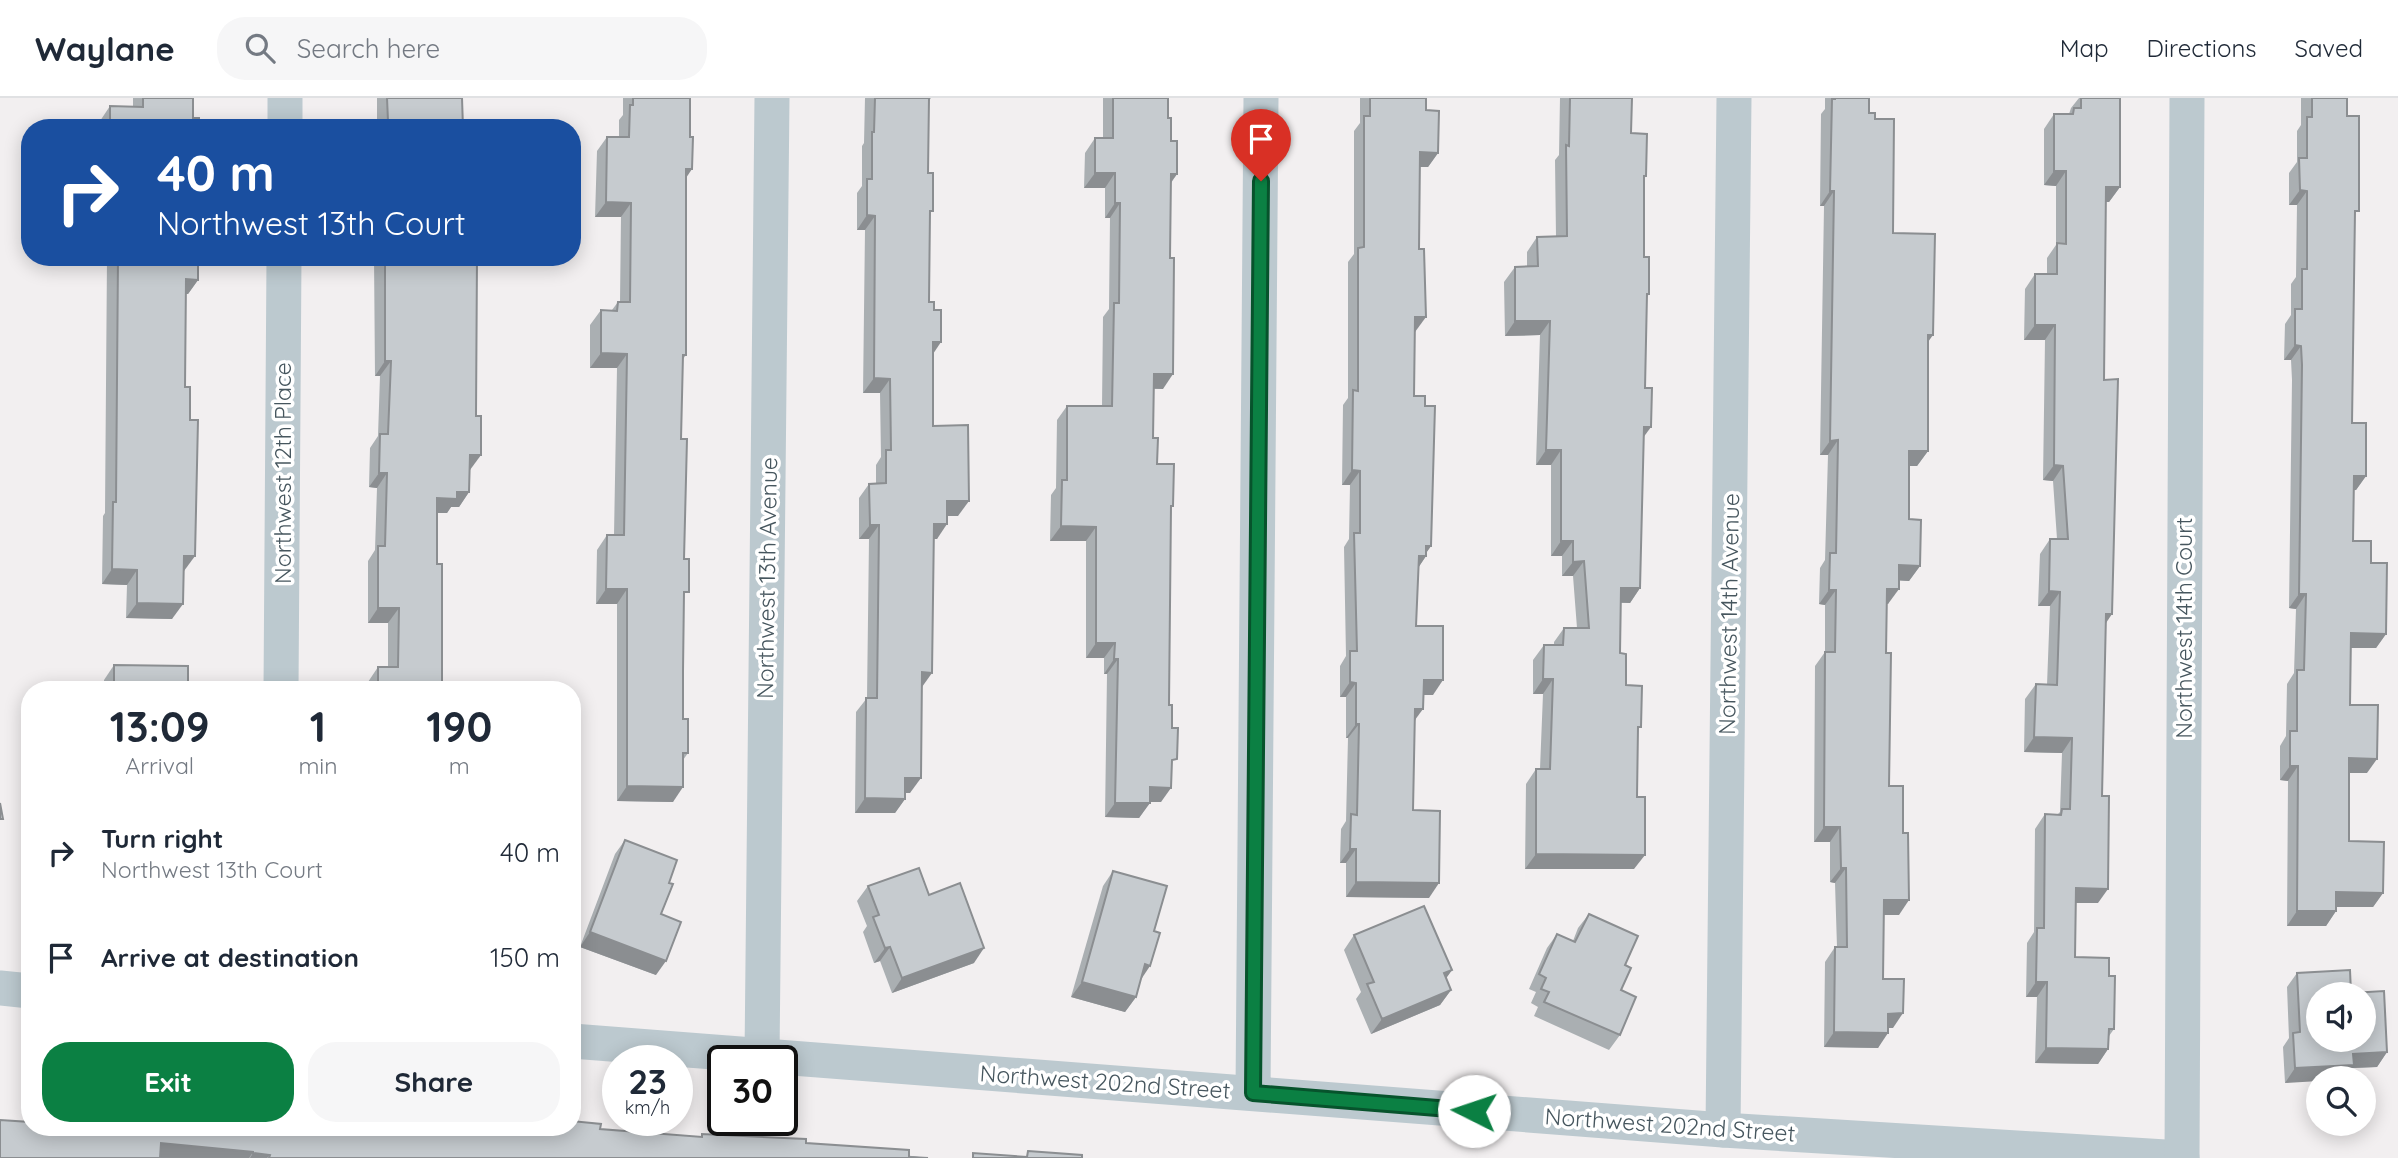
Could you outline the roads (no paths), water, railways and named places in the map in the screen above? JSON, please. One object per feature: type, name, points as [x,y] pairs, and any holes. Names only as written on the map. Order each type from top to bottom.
[{"type":"street","points":[[285,98],[285,119]]},
{"type":"street","name":"Northwest 13th Avenue","points":[[762,1045],[772,98]]},
{"type":"street","points":[[1253,1093],[1261,98]]},
{"type":"street","name":"Northwest 14th Avenue","points":[[1723,1130],[1734,98]]},
{"type":"street","name":"Northwest 14th Court","points":[[2182,1158],[2186,98]]},
{"type":"street","name":"Northwest 12th Place","points":[[281,681],[284,266]]},
{"type":"street","points":[[0,988],[21,990]]},
{"type":"street","name":"Northwest 202nd Street","points":[[581,1042],[707,1052]]},
{"type":"street","name":"Northwest 202nd Street","points":[[798,1060],[1723,1130],[2182,1158]]}]
